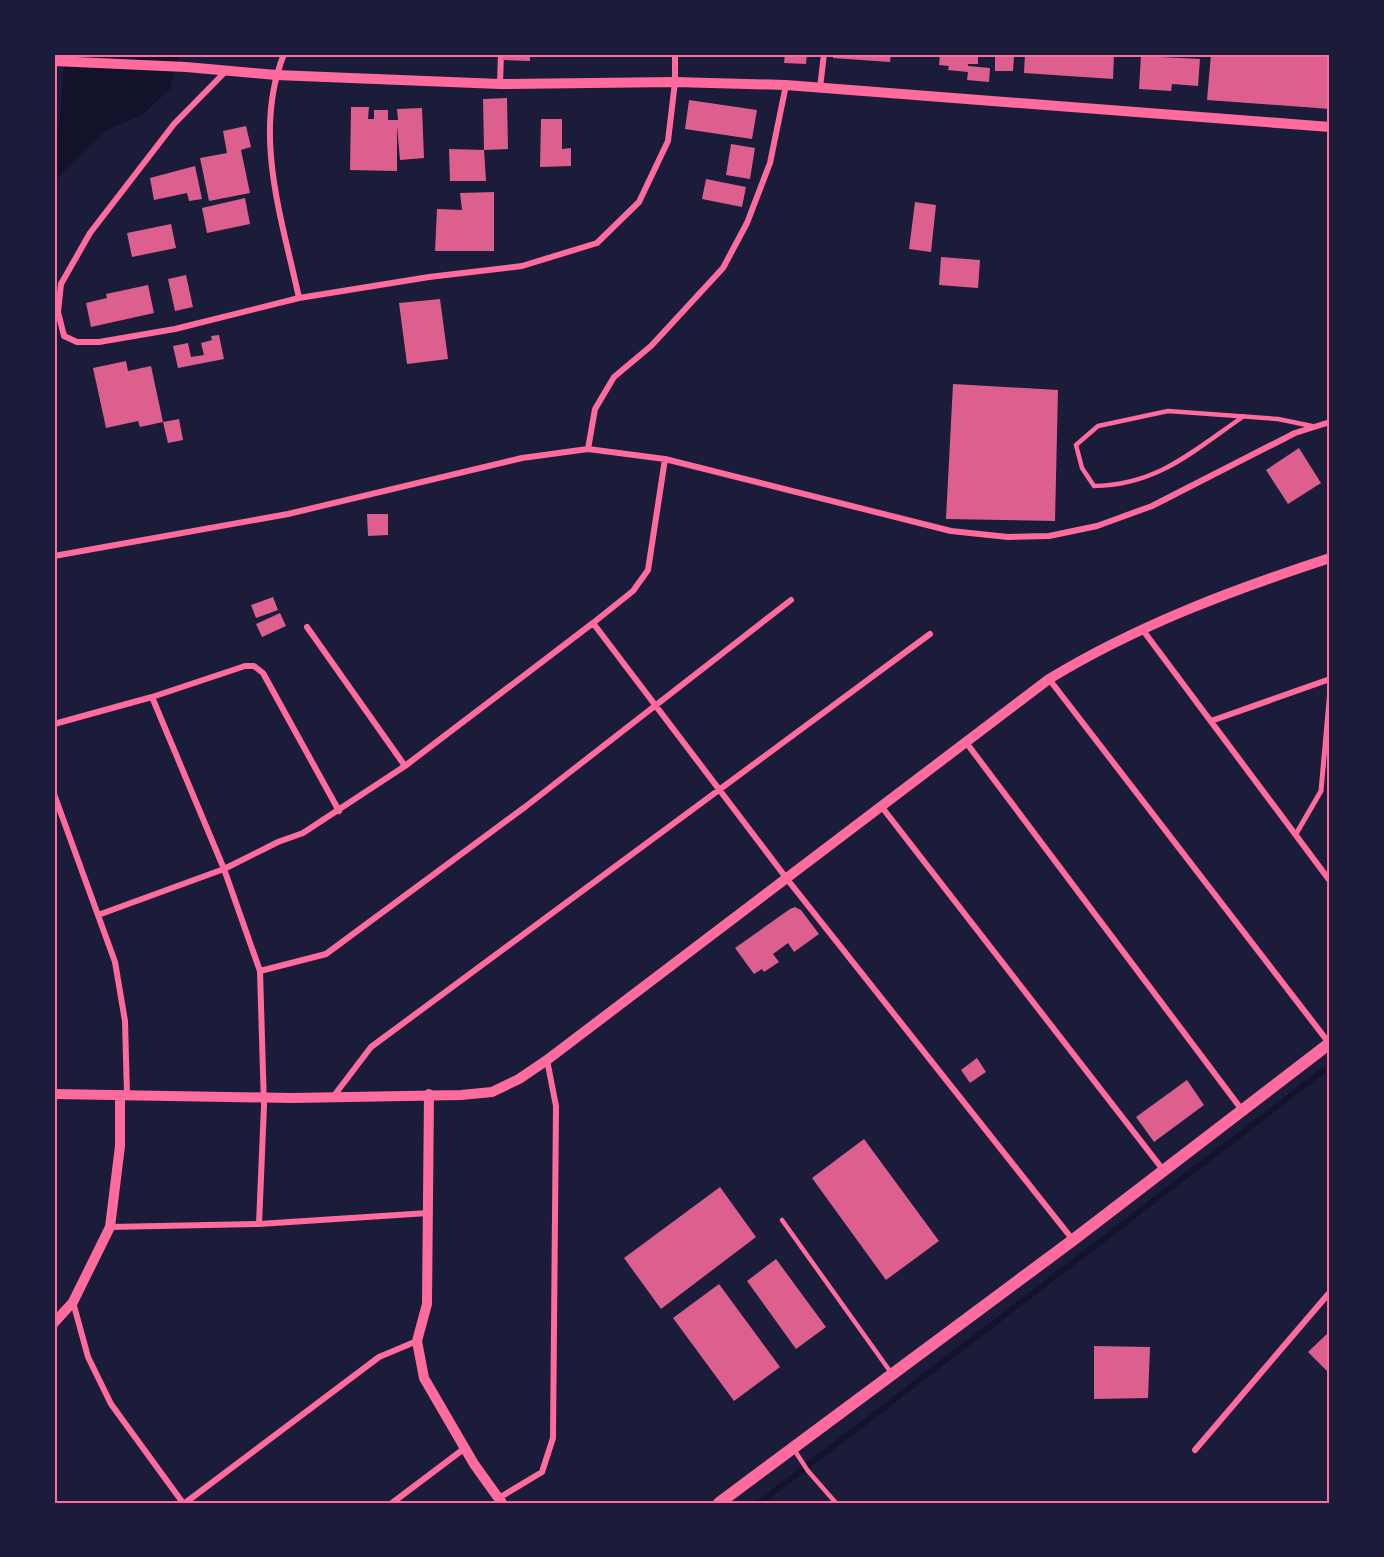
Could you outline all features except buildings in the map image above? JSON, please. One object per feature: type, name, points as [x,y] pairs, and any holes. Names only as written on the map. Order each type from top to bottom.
[{"type":"main road","points":[[723,1502],[1074,1240],[1330,1044]]},
{"type":"street","points":[[284,54],[276,75],[270,155],[299,298]]},
{"type":"street","points":[[500,84],[501,54]]},
{"type":"street","points":[[227,70],[174,124],[90,233],[61,284],[58,312],[64,336],[77,342],[99,342],[175,329],[299,298],[429,277],[522,266],[597,243],[639,202],[668,141],[675,82],[675,54]]},
{"type":"street","points":[[820,88],[825,54]]},
{"type":"street","points":[[56,61],[186,67],[276,75],[500,84],[675,82],[786,85],[1330,127]]},
{"type":"street","points":[[588,449],[595,409],[614,378],[651,346],[723,268],[747,223],[770,163],[786,85]]},
{"type":"street","points":[[54,556],[288,514],[522,458],[588,449],[665,459],[951,531],[1008,537],[1049,536],[1097,526],[1152,506],[1312,426],[1330,422]]},
{"type":"street","points":[[98,915],[224,869],[278,842],[303,833],[405,766],[633,591],[648,570],[665,459]]},
{"type":"street","points":[[54,1094],[333,1098],[461,1095],[492,1092],[519,1079],[547,1060],[1049,679],[1094,652],[1141,629],[1223,594],[1330,558]]},
{"type":"street","points":[[260,971],[326,954],[525,807],[791,600]]},
{"type":"street","points":[[593,623],[719,792],[1074,1240]]},
{"type":"street","points":[[307,627],[405,766]]},
{"type":"street","points":[[1141,629],[1330,880]]},
{"type":"street","points":[[333,1098],[371,1047],[444,990],[719,792],[930,634]]},
{"type":"street","points":[[54,724],[152,697],[245,666],[254,666],[263,674],[339,811]]},
{"type":"street","points":[[1049,679],[1330,1044]]},
{"type":"street","points":[[1211,721],[1330,679]]},
{"type":"street","points":[[1296,834],[1322,791],[1330,690]]},
{"type":"street","points":[[152,697],[224,869],[260,971],[264,1098],[259,1224]]},
{"type":"street","points":[[965,741],[1242,1110]]},
{"type":"street","points":[[54,794],[115,962],[125,1022],[124,1095],[110,1227],[73,1302],[54,1323]]},
{"type":"street","points":[[881,806],[1164,1171]]},
{"type":"street","points":[[429,1094],[428,1304],[417,1341],[424,1378],[465,1448],[500,1500],[542,1472],[553,1438],[556,1106],[547,1060]]},
{"type":"street","points":[[110,1227],[259,1224],[428,1213]]},
{"type":"street","points":[[1195,1450],[1330,1292]]},
{"type":"street","points":[[73,1302],[88,1357],[111,1404],[184,1503],[379,1358],[417,1341]]},
{"type":"street","points":[[392,1503],[465,1448]]},
{"type":"lane","points":[[1244,416],[1160,473],[1117,486],[1094,486],[1082,468],[1076,445],[1098,426],[1168,411],[1244,416],[1301,422],[1312,426]]},
{"type":"lane","points":[[782,1220],[892,1374]]},
{"type":"lane","points":[[793,1448],[807,1471],[836,1503]]},
{"type":"shaded area","points":[[65,54],[179,54],[170,89],[142,115],[107,130],[54,181],[54,143],[59,128]]},
{"type":"waterway","points":[[759,1503],[1323,1071]]}]
